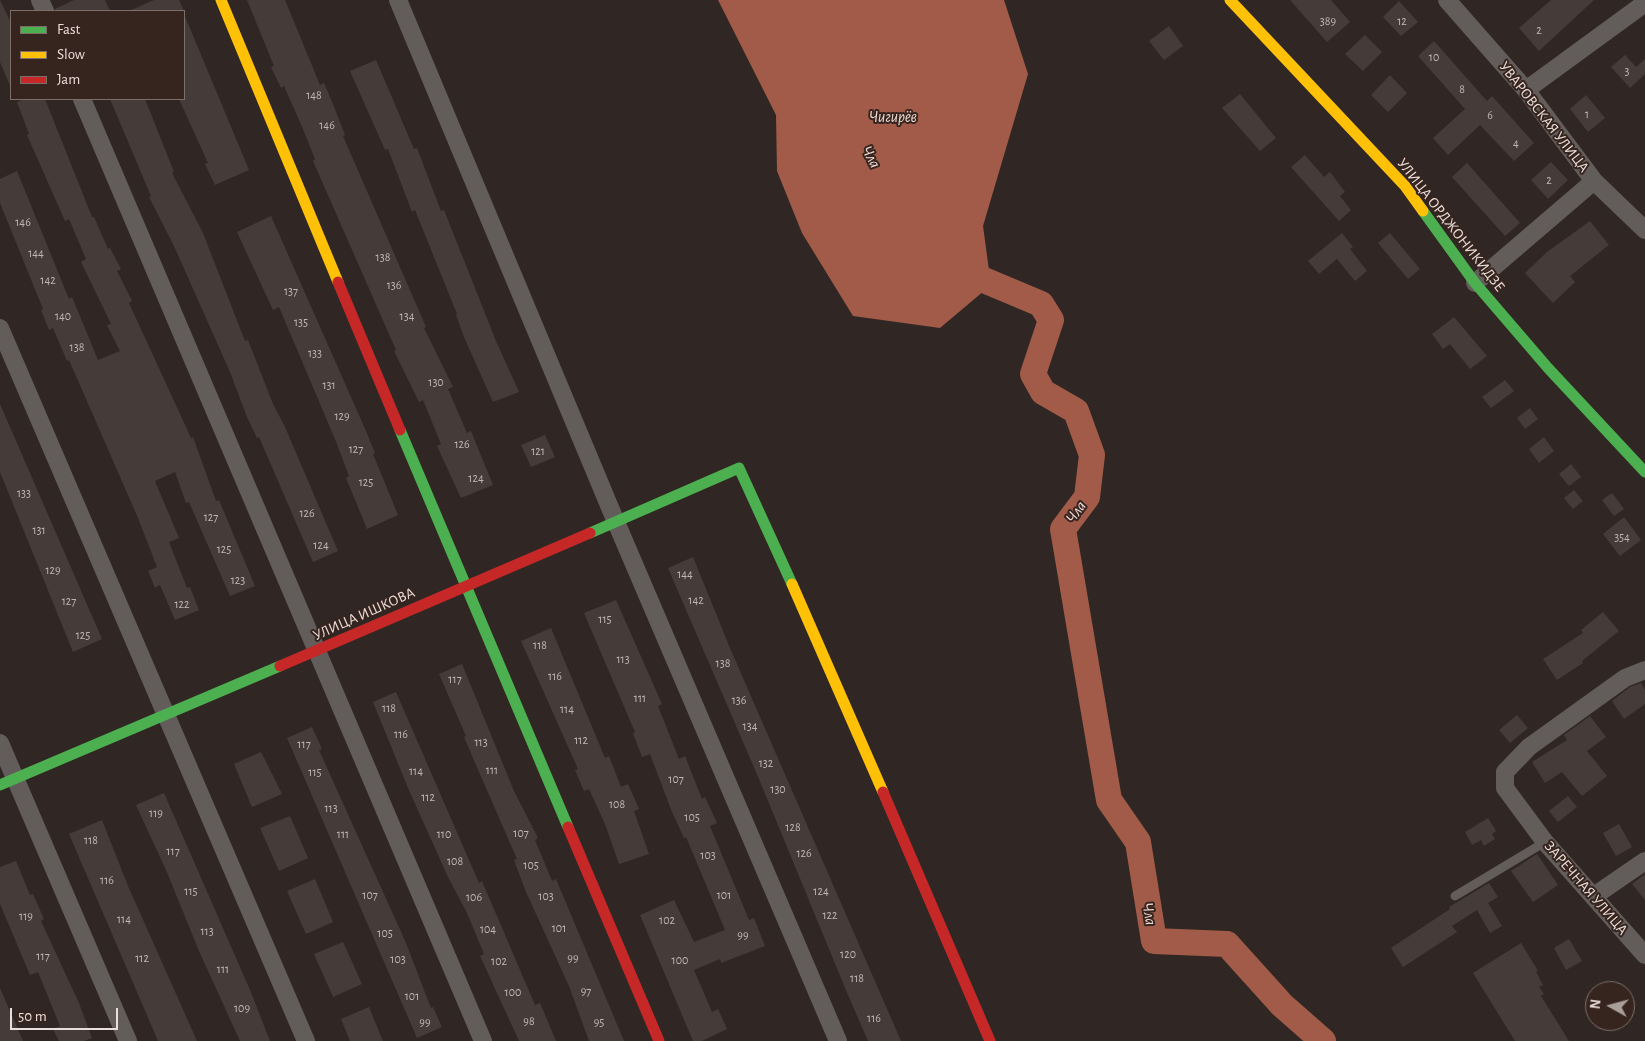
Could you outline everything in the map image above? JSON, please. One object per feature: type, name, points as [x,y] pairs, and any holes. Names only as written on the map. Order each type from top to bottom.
[{"type":"street","points":[[221,0],[465,586],[659,1041]]},
{"type":"street","points":[[398,0],[616,522],[838,1041]]},
{"type":"street","name":"УЛИЦА ОРДЖОНИКИДЗЕ","points":[[1230,0],[1405,186],[1475,283],[1548,368],[1645,472]]},
{"type":"street","name":"УВАРОВСКАЯ УЛИЦА","points":[[1446,0],[1526,90],[1594,181],[1645,230]]},
{"type":"street","points":[[1526,90],[1645,3]]},
{"type":"street","points":[[82,100],[484,1041]]},
{"type":"street","points":[[1475,283],[1594,181]]},
{"type":"street","points":[[0,328],[306,1041]]},
{"type":"street","name":"УЛИЦА ИШКОВА","points":[[8,782],[317,651],[739,468],[810,623],[990,1041]]},
{"type":"street","name":"ЗАРЕЧНАЯ УЛИЦА","points":[[1645,670],[1625,678],[1529,747],[1505,772],[1505,788],[1545,842],[1645,955]]},
{"type":"street","points":[[0,742],[8,782],[128,1041]]},
{"type":"street","points":[[1594,896],[1645,861]]},
{"type":"lane","points":[[1455,896],[1545,842]]},
{"type":"water","name":"Чигирёв","points":[[718,0],[1004,0],[1028,74],[983,226],[991,285],[940,328],[853,316],[802,233],[777,171],[776,115]]},
{"type":"building","points":[[0,0],[10,21],[10,86],[0,62]]},
{"type":"building","points":[[74,0],[105,0],[110,10],[56,10]]},
{"type":"building","points":[[154,0],[179,0],[184,10],[131,10]]},
{"type":"building","points":[[247,0],[285,0],[320,85],[324,83],[333,104],[345,135],[343,136],[426,327],[424,328],[453,387],[448,389],[467,433],[471,431],[493,485],[461,498],[437,446],[441,444],[423,400],[419,402],[394,351],[396,350],[313,161],[315,159],[303,129],[284,86],[281,88],[271,67],[274,66]]},
{"type":"building","points":[[1290,0],[1331,0],[1350,22],[1327,42]]},
{"type":"building","points":[[1551,0],[1594,0],[1539,51],[1519,28]]},
{"type":"building","points":[[1399,1],[1418,22],[1401,36],[1383,17]]},
{"type":"building","points":[[185,16],[249,170],[215,185],[205,164],[208,163],[179,100],[185,100]]},
{"type":"building","points":[[1169,26],[1183,46],[1164,60],[1149,41]]},
{"type":"building","points":[[1365,35],[1382,52],[1363,71],[1345,54]]},
{"type":"building","points":[[1434,41],[1487,101],[1492,96],[1534,143],[1514,161],[1480,125],[1448,155],[1433,138],[1465,109],[1418,56]]},
{"type":"building","points":[[1625,55],[1636,67],[1645,59],[1645,74],[1630,88],[1611,67]]},
{"type":"building","points":[[376,60],[414,149],[417,148],[441,211],[444,210],[496,341],[519,392],[493,402],[464,337],[457,314],[415,210],[412,212],[388,149],[385,150],[350,71]]},
{"type":"building","points":[[1390,75],[1407,93],[1388,112],[1371,95]]},
{"type":"building","points":[[1240,94],[1276,138],[1260,151],[1222,108]]},
{"type":"building","points":[[1586,95],[1605,118],[1588,132],[1570,109]]},
{"type":"building","points":[[22,100],[45,100],[92,217],[94,217],[108,249],[110,248],[121,269],[117,271],[132,301],[129,303],[191,438],[193,437],[216,501],[219,500],[255,586],[230,596],[189,502],[186,503],[175,472],[155,481],[179,538],[169,542],[187,588],[190,587],[199,610],[175,620],[160,585],[155,588],[148,571],[157,567],[138,518],[69,360],[67,361],[53,328],[49,330],[41,310],[43,309],[0,203],[0,179],[17,171],[69,299],[72,297],[98,360],[120,351],[107,325],[111,324],[81,262],[86,259],[69,219],[65,221],[27,135],[29,134],[17,102]]},
{"type":"building","points":[[110,100],[145,100],[174,172],[172,173],[203,233],[245,341],[248,340],[273,404],[285,427],[338,551],[313,562],[259,437],[257,438],[247,417],[230,372],[174,246],[149,197],[151,196]]},
{"type":"building","points":[[1305,155],[1324,177],[1330,172],[1345,192],[1340,196],[1351,210],[1339,221],[1291,167]]},
{"type":"building","points":[[1551,162],[1568,180],[1548,199],[1531,180]]},
{"type":"building","points":[[1467,163],[1520,223],[1505,236],[1452,177]]},
{"type":"building","points":[[271,216],[366,431],[375,453],[373,454],[398,515],[367,529],[346,478],[349,476],[337,444],[279,307],[273,310],[237,232]]},
{"type":"building","points":[[1590,221],[1609,245],[1570,276],[1575,282],[1553,303],[1525,273],[1547,252]]},
{"type":"building","points":[[1342,233],[1353,247],[1350,249],[1367,271],[1355,281],[1337,259],[1319,274],[1308,261]]},
{"type":"building","points":[[1390,233],[1420,269],[1408,279],[1378,243]]},
{"type":"building","points":[[1454,317],[1487,356],[1470,369],[1450,344],[1443,349],[1432,334]]},
{"type":"building","points":[[1505,380],[1514,391],[1491,408],[1482,397]]},
{"type":"building","points":[[0,404],[102,639],[73,652],[0,472]]},
{"type":"building","points":[[1530,408],[1538,419],[1525,429],[1517,418]]},
{"type":"building","points":[[545,435],[555,457],[531,467],[521,445]]},
{"type":"building","points":[[1544,437],[1554,451],[1539,463],[1529,449]]},
{"type":"building","points":[[1571,464],[1581,477],[1569,486],[1559,474]]},
{"type":"building","points":[[1574,490],[1583,501],[1573,509],[1564,498]]},
{"type":"building","points":[[1612,493],[1624,509],[1614,516],[1602,500]]},
{"type":"building","points":[[1624,517],[1641,540],[1620,556],[1603,534]]},
{"type":"building","points":[[693,557],[730,648],[901,1041],[868,1041],[848,995],[759,779],[668,568]]},
{"type":"building","points":[[616,600],[662,704],[658,706],[679,759],[685,756],[702,799],[705,797],[717,823],[710,826],[749,920],[754,918],[765,946],[721,963],[720,959],[694,970],[712,1012],[718,1009],[727,1029],[702,1041],[693,1041],[640,915],[674,900],[694,942],[725,930],[686,837],[684,838],[672,812],[650,754],[642,757],[633,733],[635,732],[584,613]]},
{"type":"building","points":[[1603,612],[1619,631],[1582,661],[1583,663],[1557,680],[1543,659],[1583,633],[1581,630]]},
{"type":"building","points":[[551,628],[605,758],[609,756],[621,787],[628,784],[639,809],[634,811],[649,854],[619,864],[605,824],[589,789],[584,791],[575,770],[578,769],[521,641]]},
{"type":"building","points":[[462,664],[514,791],[538,838],[535,840],[552,881],[556,879],[624,1041],[589,1041],[569,986],[526,892],[514,860],[517,859],[439,674]]},
{"type":"building","points":[[1641,683],[1645,690],[1645,704],[1624,719],[1612,701],[1630,687]]},
{"type":"building","points":[[396,692],[479,883],[482,881],[535,1005],[540,1003],[556,1041],[519,1041],[480,956],[484,954],[467,913],[448,877],[408,788],[373,702]]},
{"type":"building","points":[[1517,715],[1528,728],[1510,743],[1499,730]]},
{"type":"building","points":[[1590,716],[1606,737],[1587,751],[1607,776],[1582,796],[1562,772],[1545,783],[1532,762],[1567,740],[1564,735]]},
{"type":"building","points":[[312,727],[322,749],[319,750],[406,943],[431,1008],[433,1007],[442,1027],[417,1038],[287,738]]},
{"type":"building","points":[[261,752],[282,794],[252,807],[234,764]]},
{"type":"building","points":[[164,793],[250,990],[270,1041],[240,1041],[136,805]]},
{"type":"building","points":[[1568,796],[1577,807],[1558,822],[1549,811]]},
{"type":"building","points":[[290,816],[308,858],[279,871],[260,828]]},
{"type":"building","points":[[1488,818],[1496,831],[1492,834],[1495,839],[1484,846],[1481,840],[1472,845],[1465,832]]},
{"type":"building","points":[[102,820],[128,886],[197,1041],[158,1041],[69,834]]},
{"type":"building","points":[[1619,824],[1632,847],[1616,856],[1603,833]]},
{"type":"building","points":[[1537,854],[1558,885],[1533,902],[1511,871]]},
{"type":"building","points":[[16,861],[30,895],[33,894],[44,919],[41,921],[79,1003],[92,1038],[84,1041],[59,1041],[53,1029],[60,1026],[38,972],[30,975],[0,904],[0,867]]},
{"type":"building","points":[[1645,874],[1645,900],[1632,884]]},
{"type":"building","points":[[315,879],[333,922],[306,934],[287,891]]},
{"type":"building","points":[[1489,883],[1498,897],[1488,903],[1502,926],[1490,933],[1477,910],[1452,926],[1457,932],[1403,967],[1391,948],[1450,909],[1449,907]]},
{"type":"building","points":[[1569,939],[1582,961],[1566,970],[1554,948]]},
{"type":"building","points":[[343,942],[362,984],[333,997],[314,954]]},
{"type":"building","points":[[1521,943],[1538,971],[1536,972],[1543,985],[1539,987],[1544,994],[1541,996],[1569,1041],[1515,1041],[1473,973]]},
{"type":"building","points":[[0,988],[23,1041],[0,1041]]},
{"type":"building","points":[[369,1007],[383,1041],[350,1041],[341,1019]]},
{"type":"waterway","name":"Чла","points":[[960,270],[1041,304],[1051,320],[1033,374],[1043,392],[1076,411],[1092,455],[1087,497],[1063,529],[1109,800],[1138,842],[1154,941],[1227,944],[1282,1005],[1323,1041]]},
{"type":"traffic: fast","points":[[1423,211],[1475,283],[1548,368],[1645,472]]},
{"type":"traffic: fast","points":[[400,430],[568,827]]},
{"type":"traffic: fast","points":[[590,533],[739,468],[792,584]]},
{"type":"traffic: fast","points":[[0,785],[280,666]]},
{"type":"traffic: slow","points":[[221,0],[338,282]]},
{"type":"traffic: slow","points":[[1230,0],[1405,186],[1423,211]]},
{"type":"traffic: slow","points":[[792,584],[883,792]]},
{"type":"traffic: jam","points":[[338,282],[400,430]]},
{"type":"traffic: jam","points":[[280,666],[590,533]]},
{"type":"traffic: jam","points":[[883,792],[990,1041]]},
{"type":"traffic: jam","points":[[568,827],[659,1041]]}]
